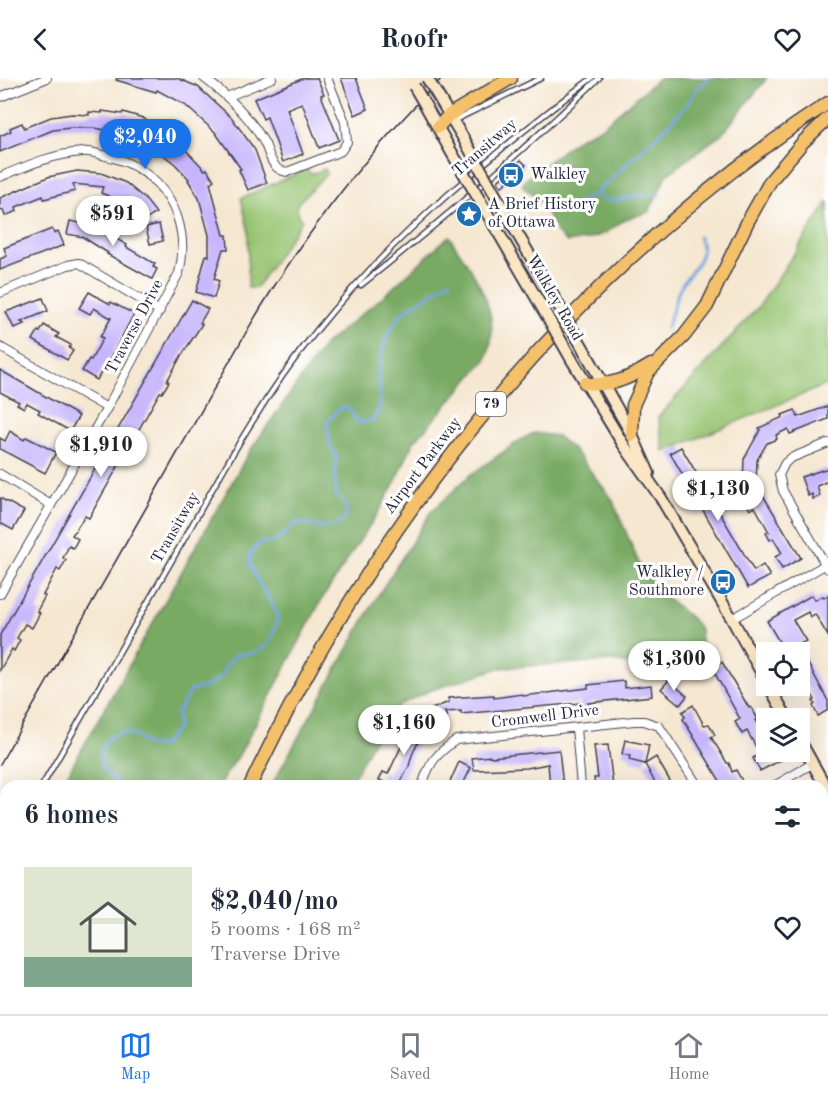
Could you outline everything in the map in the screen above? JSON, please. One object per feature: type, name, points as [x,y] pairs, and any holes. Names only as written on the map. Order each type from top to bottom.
[{"type":"highway","points":[[438,127],[511,78]]},
{"type":"highway","name":"Airport Parkway","points":[[253,780],[317,658],[378,558],[432,479],[515,376],[592,294],[650,241],[735,170],[828,104]]},
{"type":"highway","points":[[632,435],[631,420],[634,400],[644,378],[688,332],[707,306],[771,180],[803,142],[828,118]]},
{"type":"highway","points":[[585,383],[604,384],[626,379],[657,362]]},
{"type":"main road","name":"Walkley Road","points":[[428,78],[604,384],[632,435],[661,498]]},
{"type":"main road","name":"Walkley Road","points":[[412,82],[585,383],[623,444],[661,498],[756,663]]},
{"type":"main road","points":[[810,760],[821,780]]},
{"type":"street","points":[[0,97],[47,78]]},
{"type":"street","points":[[204,78],[227,97],[251,123],[264,142],[274,166],[280,171],[287,172],[341,151],[347,142],[345,122],[327,78]]},
{"type":"street","points":[[227,97],[272,78]]},
{"type":"street","name":"Traverse Drive","points":[[0,177],[49,156],[86,152],[121,159],[137,167],[164,190],[183,236],[184,255],[179,273],[108,408],[0,594]]},
{"type":"street","points":[[0,293],[68,265],[79,263],[160,311]]},
{"type":"street","points":[[0,347],[108,408]]},
{"type":"street","points":[[732,619],[827,565],[783,491],[780,481],[781,469],[792,458],[828,443]]},
{"type":"street","points":[[0,474],[51,505]]},
{"type":"street","name":"Cromwell Drive","points":[[424,780],[428,769],[440,751],[456,740],[644,721],[659,726],[694,780]]},
{"type":"street","points":[[576,728],[580,780]]},
{"type":"street","points":[[784,780],[812,764]]},
{"type":"lane","name":"Transitway","points":[[451,118],[541,78]]},
{"type":"lane","name":"Transitway","points":[[45,780],[222,470],[263,403],[312,337],[414,225],[532,123],[592,78]]},
{"type":"lane","name":"Transitway","points":[[348,295],[431,229],[542,132],[599,78]]},
{"type":"green space","points":[[659,78],[767,78],[723,133],[667,175],[649,212],[624,220],[606,233],[589,239],[567,242],[557,233],[542,203],[522,186],[525,180],[579,138],[600,128]]},
{"type":"green space","points":[[307,169],[311,174],[325,169],[327,173],[297,204],[298,216],[302,220],[256,288],[248,288],[248,229],[241,198]]},
{"type":"green space","points":[[828,202],[828,384],[664,452],[658,417],[760,305]]},
{"type":"green space","points":[[449,236],[477,280],[489,310],[492,326],[486,360],[413,443],[398,477],[377,514],[322,599],[239,755],[222,780],[64,780],[249,452],[325,344],[386,294]]},
{"type":"green space","points":[[534,433],[557,436],[575,451],[612,499],[641,568],[656,588],[693,620],[700,629],[702,652],[692,657],[669,657],[635,665],[613,661],[499,668],[429,691],[399,705],[376,736],[352,780],[274,780],[377,597],[431,512],[470,475]]},
{"type":"building","points":[[117,78],[177,78],[198,87],[232,118],[255,150],[267,183],[248,190],[239,170],[241,169],[215,132],[185,105],[157,90],[156,92],[116,80]]},
{"type":"building","points":[[304,78],[317,78],[324,94],[321,95],[339,140],[319,148],[302,103],[287,109],[303,154],[283,162],[267,117],[263,119],[254,99]]},
{"type":"building","points":[[341,78],[356,78],[368,109],[355,115]]},
{"type":"building","points":[[102,111],[122,114],[123,112],[143,118],[159,127],[157,131],[183,151],[185,149],[205,170],[207,169],[214,180],[210,183],[224,235],[227,235],[228,249],[223,249],[214,279],[219,281],[214,298],[196,292],[206,255],[209,256],[209,235],[199,198],[189,179],[175,164],[153,147],[152,149],[117,132],[94,128],[70,128],[53,130],[0,152],[0,136],[11,131],[10,128],[22,123],[24,128],[51,117],[72,114],[89,115],[89,112],[102,113]]},
{"type":"building","points":[[521,160],[526,165],[501,187],[498,181]]},
{"type":"building","points":[[77,171],[101,173],[126,183],[145,199],[156,213],[144,221],[131,204],[128,208],[116,199],[101,193],[103,187],[73,184],[75,191],[44,199],[43,196],[16,207],[17,211],[5,216],[3,210],[0,211],[0,198],[48,177]]},
{"type":"building","points":[[70,221],[98,227],[99,225],[110,231],[108,234],[155,264],[153,267],[157,269],[152,279],[107,254],[83,237],[67,234]]},
{"type":"building","points":[[159,224],[163,241],[150,244],[146,227]]},
{"type":"building","points":[[52,229],[54,233],[58,231],[64,245],[0,270],[0,259],[7,256],[4,248]]},
{"type":"building","points":[[89,292],[134,314],[97,380],[82,371],[89,359],[91,360],[111,318],[94,308],[90,314],[79,308]]},
{"type":"building","points":[[43,298],[48,311],[21,322],[25,324],[14,328],[6,312]]},
{"type":"building","points":[[192,300],[208,309],[200,323],[202,324],[180,358],[167,381],[169,382],[162,393],[160,392],[89,518],[85,516],[72,535],[78,539],[73,548],[69,546],[63,558],[66,560],[60,571],[57,569],[43,595],[45,596],[37,611],[40,613],[32,628],[25,624],[17,638],[20,640],[0,670],[0,635]]},
{"type":"building","points":[[44,325],[59,334],[56,337],[71,345],[69,348],[73,351],[67,360],[33,340]]},
{"type":"building","points":[[0,370],[79,416],[70,431],[38,413],[40,410],[27,403],[24,408],[17,404],[19,402],[0,392]]},
{"type":"building","points":[[828,406],[828,419],[790,434],[788,429],[776,435],[777,439],[767,443],[757,460],[756,484],[743,483],[744,459],[759,428],[795,410],[798,417]]},
{"type":"building","points":[[10,431],[24,440],[26,437],[56,452],[45,473],[0,449],[0,438],[5,441]]},
{"type":"building","points":[[681,447],[754,571],[763,565],[770,576],[748,588],[670,453]]},
{"type":"building","points":[[828,468],[828,481],[817,486],[820,496],[813,499],[812,494],[808,496],[801,477]]},
{"type":"building","points":[[758,487],[801,558],[782,569],[775,557],[782,553],[773,538],[770,540],[766,533],[769,532],[755,507],[750,510],[742,496]]},
{"type":"building","points":[[0,498],[24,511],[13,530],[0,523]]},
{"type":"building","points":[[812,595],[815,600],[828,595],[828,636],[815,614],[810,617],[808,612],[793,620],[806,641],[804,642],[779,642],[767,621]]},
{"type":"building","points":[[722,662],[749,708],[751,707],[756,716],[756,747],[747,731],[742,734],[735,722],[740,719],[712,668]]},
{"type":"building","points":[[810,667],[828,701],[828,710],[818,716],[813,706],[815,700],[810,691]]},
{"type":"building","points":[[669,680],[687,696],[680,705],[661,689]]},
{"type":"building","points":[[624,681],[625,688],[651,685],[652,696],[588,703],[589,709],[580,710],[580,703],[461,714],[461,711],[445,712],[447,717],[428,725],[422,713],[449,702],[448,698],[494,695],[494,698],[522,694],[523,696]]},
{"type":"building","points":[[693,705],[704,725],[709,724],[715,735],[711,737],[729,763],[732,772],[736,770],[741,780],[719,780],[683,719],[685,717],[682,712]]},
{"type":"building","points":[[414,720],[426,725],[402,780],[379,780],[383,772],[388,774]]},
{"type":"building","points":[[625,740],[649,745],[645,764],[629,760],[630,756],[622,754]]},
{"type":"building","points":[[608,745],[612,780],[594,780],[594,778],[598,778],[594,746]]},
{"type":"building","points":[[559,750],[562,780],[549,780],[548,764],[527,768],[474,770],[472,758]]},
{"type":"building","points":[[756,756],[756,762],[777,762],[760,771],[753,758]]},
{"type":"building","points":[[656,757],[669,780],[654,780],[645,764]]},
{"type":"building","points":[[459,762],[471,768],[465,780],[451,780]]},
{"type":"waterway","points":[[573,206],[596,193],[665,128],[687,105],[696,90],[709,78]]},
{"type":"waterway","points":[[596,193],[609,201],[659,195]]},
{"type":"waterway","points":[[666,329],[680,288],[700,258],[702,245],[699,237]]},
{"type":"waterway","points":[[114,780],[101,766],[101,752],[106,740],[119,733],[133,734],[147,745],[162,746],[178,727],[177,713],[191,690],[206,687],[222,676],[226,666],[237,654],[255,652],[267,645],[274,632],[278,615],[252,570],[249,556],[259,543],[274,542],[297,522],[328,527],[344,519],[346,506],[335,493],[336,455],[330,446],[327,422],[339,409],[348,407],[358,423],[374,420],[381,402],[378,371],[386,337],[402,313],[450,281]]},
{"type":"tram line","points":[[0,764],[248,329],[290,262],[361,167],[442,78]]},
{"type":"place","name":"Walkley","points":[[511,175]]},
{"type":"place","name":"A Brief History of Ottawa","points":[[469,214]]},
{"type":"place","name":"Walkley / Southmore","points":[[723,582]]}]
